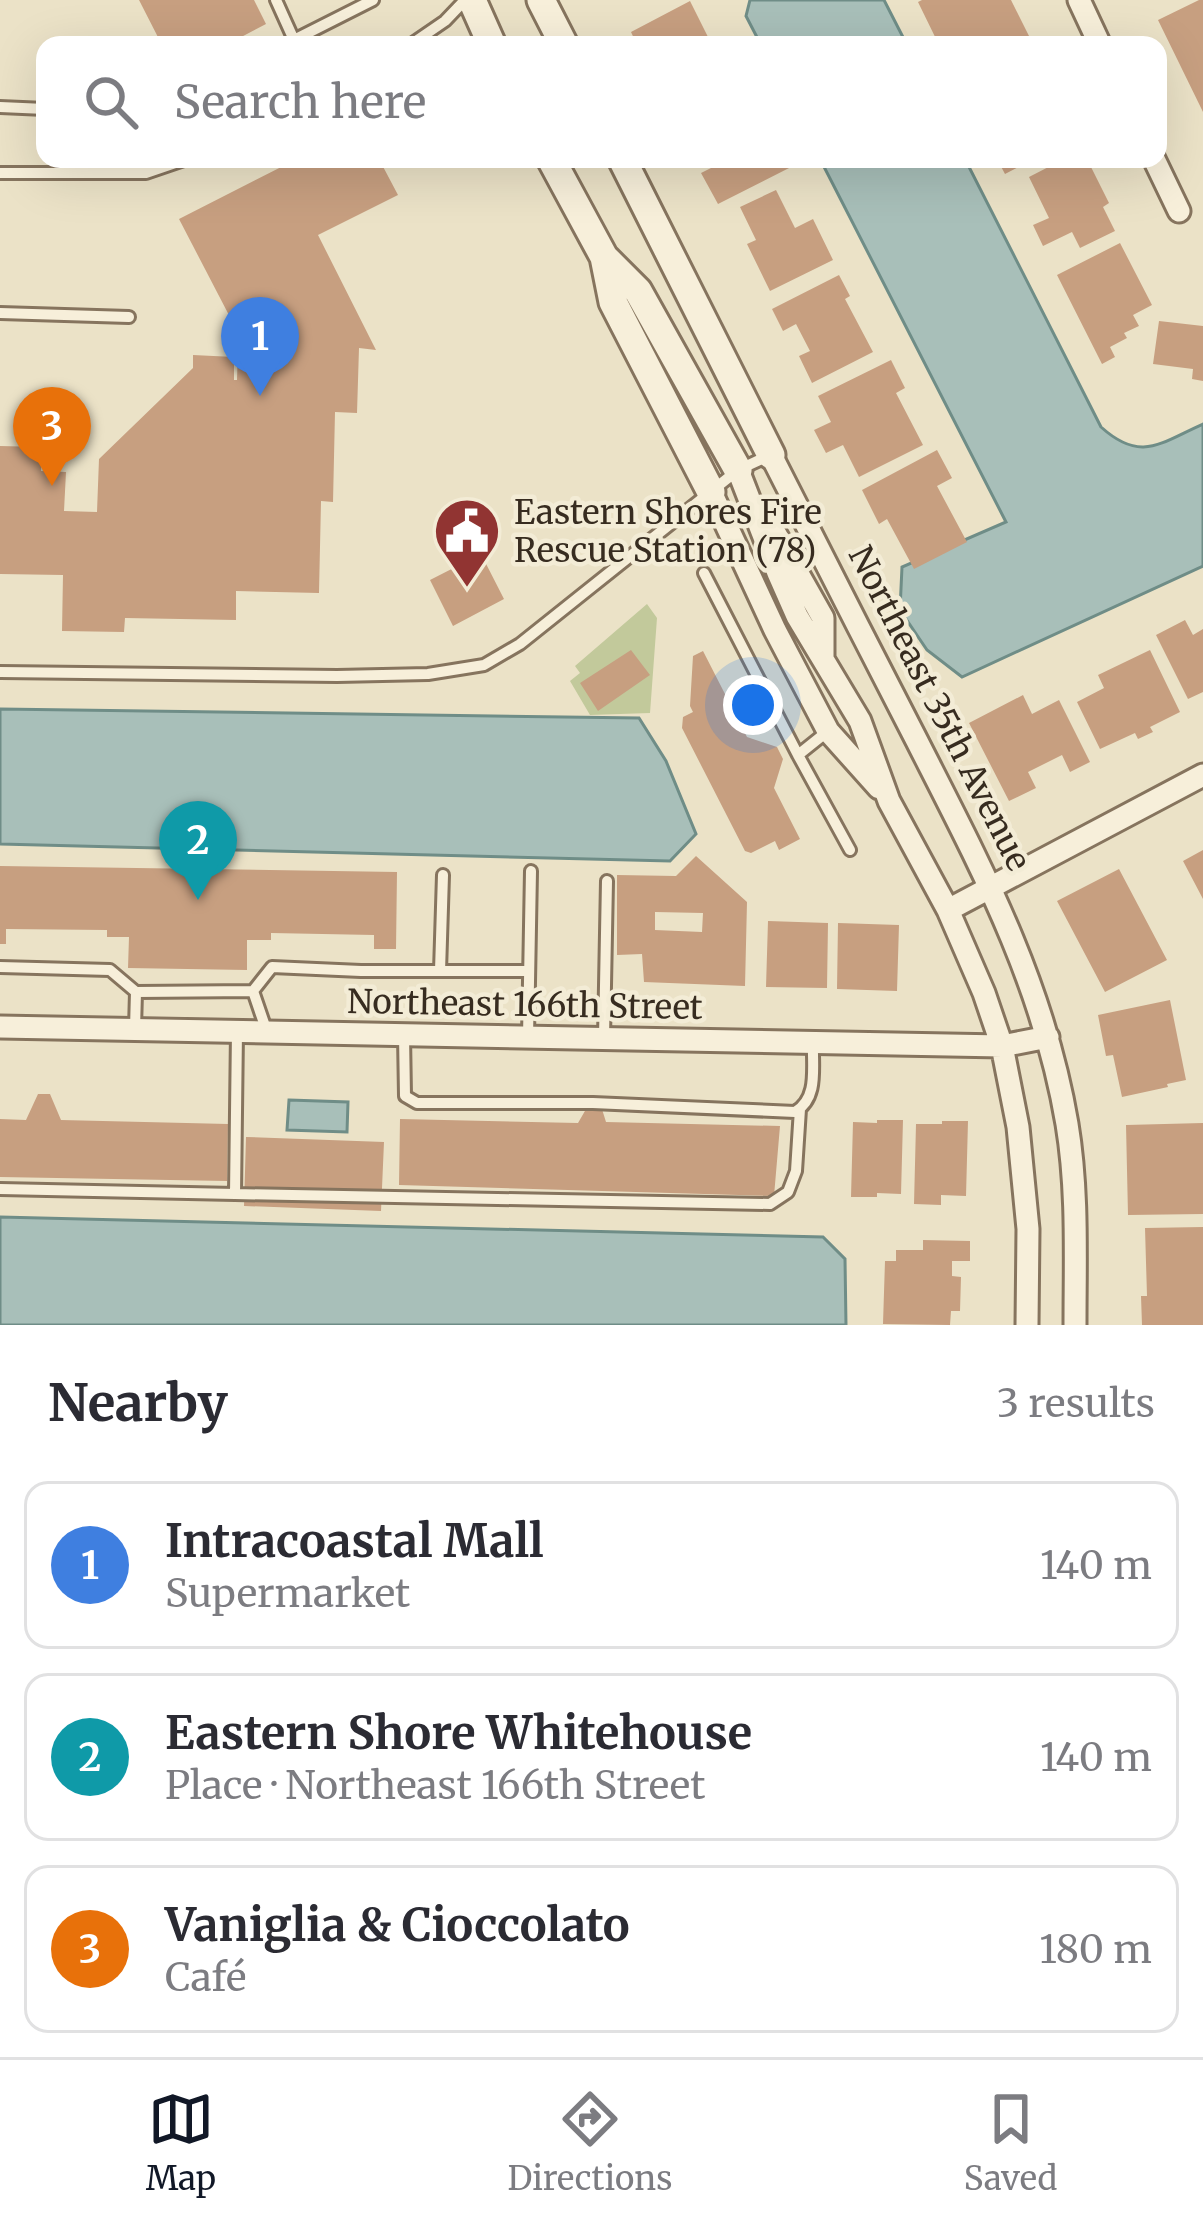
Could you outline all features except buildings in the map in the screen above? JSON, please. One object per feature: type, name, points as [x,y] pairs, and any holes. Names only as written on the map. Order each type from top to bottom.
[{"type":"street","points":[[468,0],[487,36]]},
{"type":"street","points":[[541,0],[559,36]]},
{"type":"street","points":[[1078,0],[1096,36]]},
{"type":"street","name":"Northeast 35th Avenue","points":[[555,168],[604,257],[638,291],[824,618],[823,656],[860,721],[887,798],[948,910],[984,992],[1002,1046],[1025,1178],[1027,1325]]},
{"type":"street","name":"Northeast 35th Avenue","points":[[627,168],[992,886],[1011,933],[1048,1037],[1067,1124],[1073,1175],[1075,1325]]},
{"type":"street","points":[[1158,168],[1179,211]]},
{"type":"street","name":"Northeast 35th Avenue","points":[[604,257],[614,302],[775,630],[828,731],[887,798]]},
{"type":"street","points":[[948,910],[1203,775]]},
{"type":"street","name":"Northeast 166th Street","points":[[0,1027],[1002,1046],[1048,1037]]},
{"type":"lane","points":[[276,0],[287,36]]},
{"type":"lane","points":[[301,36],[354,4],[373,0]]},
{"type":"lane","points":[[423,36],[468,0]]},
{"type":"lane","points":[[0,107],[36,109]]},
{"type":"lane","points":[[0,173],[146,173],[161,168]]},
{"type":"lane","points":[[0,313],[129,317]]},
{"type":"lane","points":[[0,672],[337,676],[428,674],[484,665],[520,644],[738,470],[771,455]]},
{"type":"lane","points":[[704,573],[850,850]]},
{"type":"lane","points":[[798,754],[828,731]]},
{"type":"lane","points":[[528,1037],[531,871]]},
{"type":"lane","points":[[440,971],[443,874]]},
{"type":"lane","points":[[604,1038],[607,881]]},
{"type":"lane","points":[[0,967],[110,970],[136,992],[253,991]]},
{"type":"lane","points":[[253,991],[272,967],[529,971]]},
{"type":"lane","points":[[253,991],[267,1032]]},
{"type":"lane","points":[[135,1029],[136,992]]},
{"type":"lane","points":[[235,1194],[237,1031]]},
{"type":"lane","points":[[404,1034],[405,1096],[417,1103],[593,1103],[796,1112],[812,1094],[812,1042]]},
{"type":"lane","points":[[0,1189],[770,1204],[788,1192],[796,1171],[800,1109]]},
{"type":"green space","points":[[647,604],[657,618],[650,713],[590,715],[570,681],[580,673],[575,666]]},
{"type":"water","points":[[750,0],[884,0],[902,36],[756,36],[746,16]]},
{"type":"water","points":[[825,168],[970,168],[1101,427],[1140,447],[1162,443],[1203,424],[1203,566],[962,677],[927,650],[900,610],[902,567],[1006,522]]},
{"type":"water","points":[[0,709],[639,718],[666,761],[696,834],[670,861],[0,844]]},
{"type":"water","points":[[289,1100],[348,1102],[347,1132],[287,1130]]},
{"type":"water","points":[[0,1217],[823,1237],[845,1259],[846,1325],[0,1325]]},
{"type":"place","name":"Intracoastal Mall","points":[[260,396]]},
{"type":"place","name":"Vaniglia & Cioccolato","points":[[52,486]]},
{"type":"place","name":"Eastern Shores Fire Rescue Station (78)","points":[[467,590]]},
{"type":"place","name":"Eastern Shore Whitehouse","points":[[198,900]]}]
